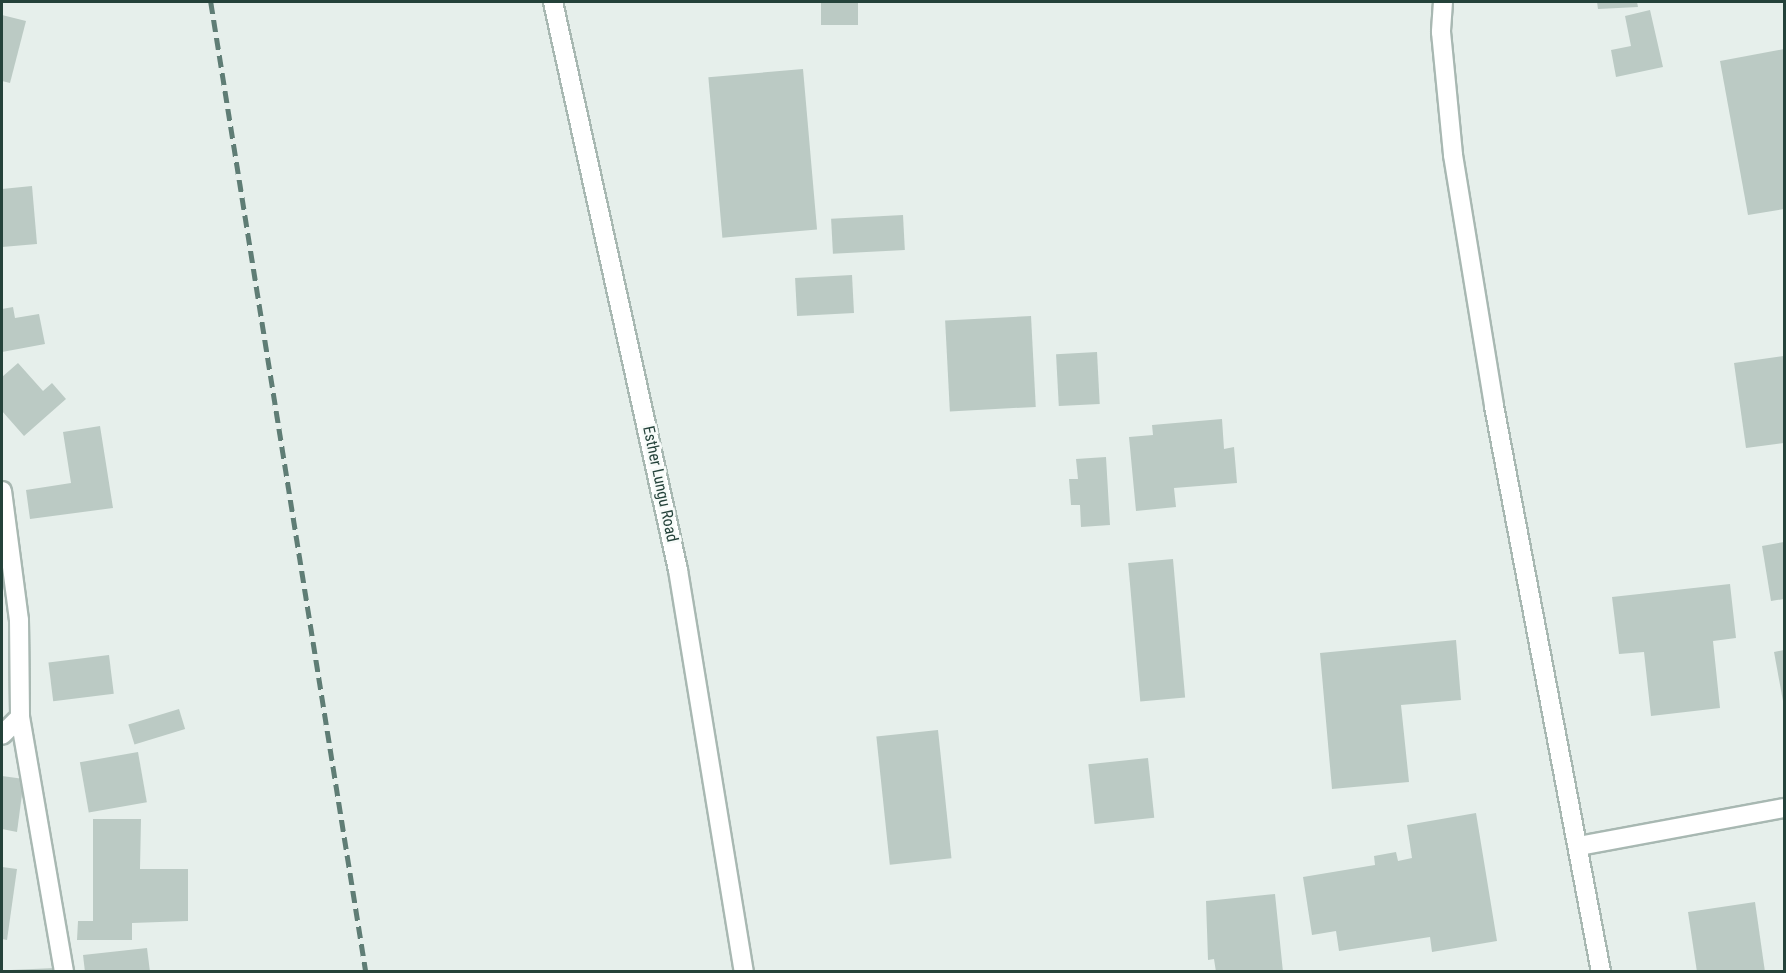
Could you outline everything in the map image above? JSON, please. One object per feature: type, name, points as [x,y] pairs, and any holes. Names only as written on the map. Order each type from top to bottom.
[{"type":"street","name":"Esther Lungu Road","points":[[554,2],[678,570],[744,972]]},
{"type":"street","points":[[1443,2],[1440,32],[1454,155],[1494,406],[1601,972]]},
{"type":"street","points":[[2,491],[19,620],[20,717],[64,972]]},
{"type":"street","points":[[2,735],[20,717]]},
{"type":"street","points":[[1579,846],[1785,808]]},
{"type":"building","points":[[821,2],[858,2],[858,25],[821,25]]},
{"type":"building","points":[[1597,2],[1637,2],[1638,7],[1598,9]]},
{"type":"building","points":[[1650,10],[1663,67],[1616,77],[1611,50],[1631,46],[1625,16]]},
{"type":"building","points":[[2,15],[26,21],[10,83],[2,81]]},
{"type":"building","points":[[1784,49],[1784,209],[1748,215],[1720,61]]},
{"type":"building","points":[[803,69],[817,229],[722,238],[708,77]]},
{"type":"building","points":[[32,186],[37,244],[2,247],[2,189]]},
{"type":"building","points":[[903,215],[905,250],[833,254],[831,219]]},
{"type":"building","points":[[852,275],[854,313],[797,316],[795,278]]},
{"type":"building","points":[[13,307],[15,318],[39,314],[45,344],[2,352],[2,309]]},
{"type":"building","points":[[1031,316],[1036,407],[950,411],[945,321]]},
{"type":"building","points":[[1097,352],[1100,404],[1059,406],[1056,354]]},
{"type":"building","points":[[1784,356],[1784,443],[1746,448],[1734,363]]},
{"type":"building","points":[[18,363],[43,391],[52,383],[66,399],[24,436],[2,411],[2,377]]},
{"type":"building","points":[[1222,419],[1224,449],[1234,447],[1237,483],[1174,488],[1176,507],[1136,511],[1129,437],[1153,435],[1152,425]]},
{"type":"building","points":[[100,426],[113,508],[30,519],[26,490],[71,483],[63,432]]},
{"type":"building","points":[[1106,457],[1110,525],[1081,527],[1080,505],[1071,505],[1069,479],[1078,479],[1076,459]]},
{"type":"building","points":[[1784,542],[1784,599],[1771,601],[1762,546]]},
{"type":"building","points":[[1173,559],[1185,697],[1140,701],[1128,563]]},
{"type":"building","points":[[1730,584],[1736,638],[1713,641],[1720,708],[1651,716],[1644,652],[1619,654],[1612,597]]},
{"type":"building","points":[[1456,640],[1461,700],[1401,705],[1409,782],[1332,789],[1320,653]]},
{"type":"building","points":[[1784,650],[1784,700],[1783,701],[1774,652]]},
{"type":"building","points":[[109,655],[114,694],[53,701],[48,662]]},
{"type":"building","points":[[179,709],[185,729],[134,745],[128,724]]},
{"type":"building","points":[[938,730],[951,858],[890,865],[876,736]]},
{"type":"building","points":[[138,752],[147,802],[89,812],[80,762]]},
{"type":"building","points":[[1148,758],[1154,818],[1095,824],[1088,764]]},
{"type":"building","points":[[2,776],[24,779],[17,832],[2,829]]},
{"type":"building","points":[[1476,813],[1497,941],[1432,952],[1430,937],[1339,951],[1336,931],[1312,935],[1303,877],[1375,865],[1374,856],[1396,852],[1398,861],[1412,858],[1407,825]]},
{"type":"building","points":[[93,819],[141,819],[140,869],[188,869],[188,921],[132,923],[132,940],[77,940],[78,921],[93,921]]},
{"type":"building","points":[[2,867],[17,869],[7,940],[2,939]]},
{"type":"building","points":[[1275,894],[1283,972],[1216,972],[1214,959],[1208,960],[1206,901]]},
{"type":"building","points":[[1755,902],[1765,972],[1697,972],[1688,912]]},
{"type":"building","points":[[147,948],[150,972],[85,972],[83,955]]},
{"type":"building","points":[[55,968],[55,972],[11,972],[11,970]]},
{"type":"railway","points":[[211,2],[366,972]]}]
